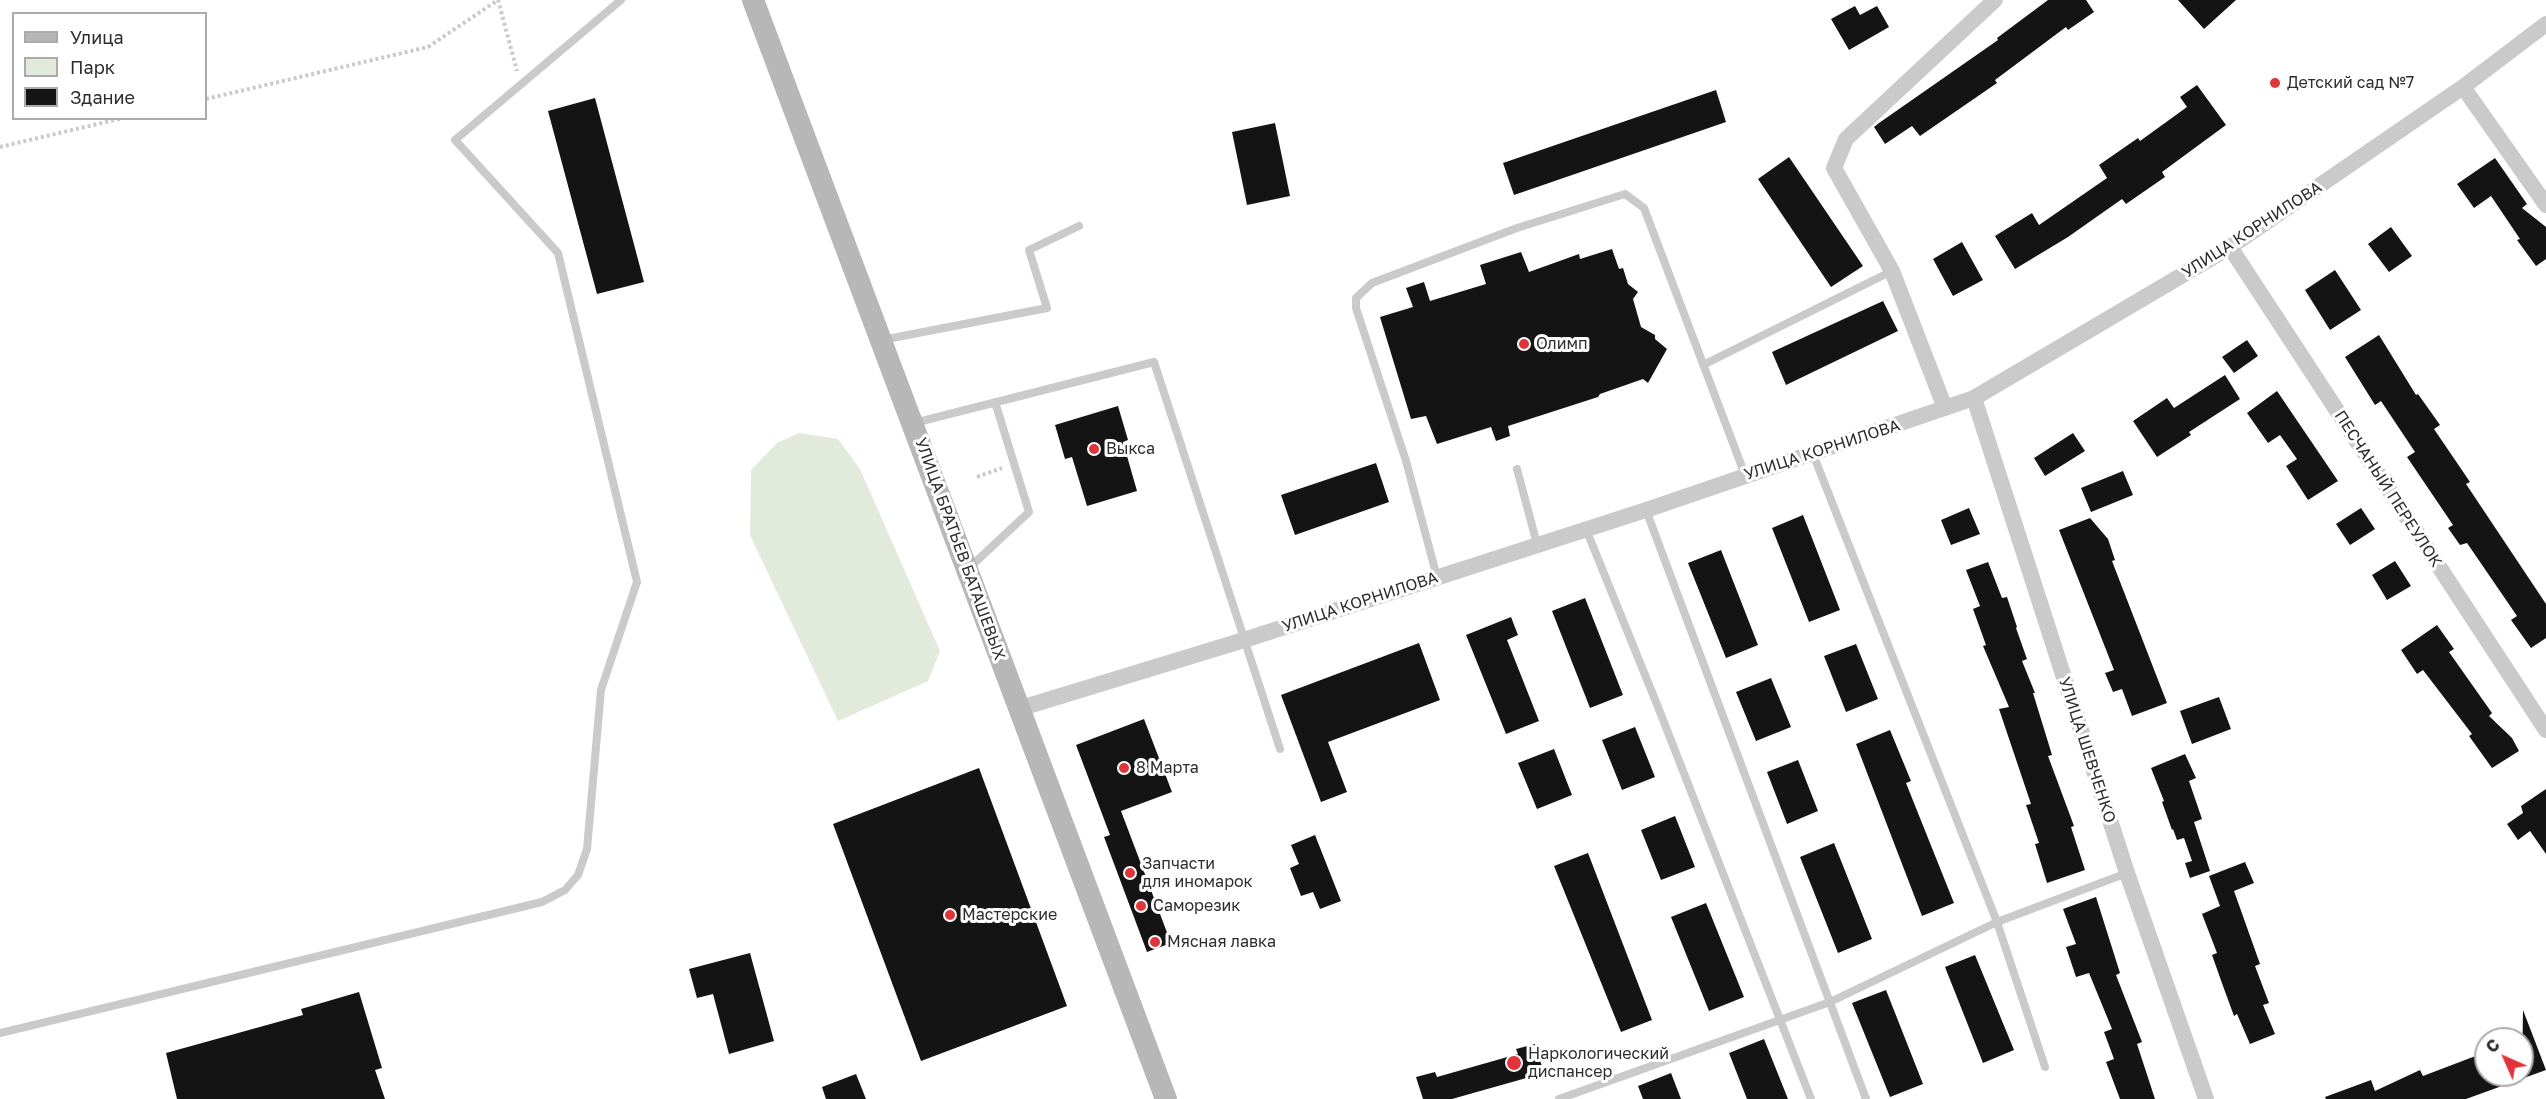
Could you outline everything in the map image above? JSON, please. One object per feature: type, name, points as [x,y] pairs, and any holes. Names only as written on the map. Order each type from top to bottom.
[{"type":"street","name":"УЛИЦА БРАТЬЕВ БАТАШЕВЫХ","points":[[753,0],[914,423],[1018,709],[1166,1099]]},
{"type":"street","points":[[1945,408],[1892,271],[1834,168],[1846,139],[1995,0]]},
{"type":"street","name":"УЛИЦА КОРНИЛОВА","points":[[1018,709],[1437,578],[1646,510],[1974,398],[2230,247],[2463,87],[2546,24]]},
{"type":"street","points":[[2463,87],[2546,205]]},
{"type":"street","name":"ПЕСЧАНЫЙ ПЕРЕУЛОК","points":[[2230,247],[2546,730]]},
{"type":"street","name":"УЛИЦА ШЕВЧЕНКО","points":[[1974,398],[2127,873],[2206,1099]]},
{"type":"lane","points":[[0,1033],[542,902],[565,890],[578,874],[587,849],[601,690],[637,582],[558,253],[455,140],[621,0]]},
{"type":"lane","points":[[1437,578],[1406,461],[1356,308],[1356,298],[1372,283],[1517,228],[1625,194],[1644,208],[1745,475]]},
{"type":"lane","points":[[882,340],[1047,308],[1029,250],[1079,226]]},
{"type":"lane","points":[[1704,365],[1892,271]]},
{"type":"lane","points":[[914,423],[1154,362],[1280,749]]},
{"type":"lane","points":[[967,569],[1029,512],[995,402]]},
{"type":"lane","points":[[1813,454],[1997,922],[2045,1067]]},
{"type":"lane","points":[[1517,469],[1537,544]]},
{"type":"lane","points":[[1646,510],[1866,1099]]},
{"type":"lane","points":[[1586,529],[1811,1099]]},
{"type":"lane","points":[[1559,1099],[1830,1002],[1997,922],[2127,873]]},
{"type":"path","points":[[207,99],[428,47],[498,0],[520,85]]},
{"type":"path","points":[[0,147],[115,120]]},
{"type":"path","points":[[977,477],[1014,464]]},
{"type":"green space","points":[[799,433],[838,439],[860,469],[940,651],[928,681],[838,721],[750,535],[751,470],[777,443]]},
{"type":"building","points":[[2048,0],[2086,0],[2094,12],[2068,30],[2066,27],[1995,80],[1997,83],[1920,136],[1912,126],[1885,144],[1874,127],[1998,40],[1997,38]]},
{"type":"building","points":[[2178,0],[2236,0],[2204,29]]},
{"type":"building","points":[[1855,6],[1860,15],[1877,6],[1889,27],[1849,50],[1831,19]]},
{"type":"building","points":[[2197,85],[2226,125],[2162,172],[2165,177],[2126,204],[2122,199],[2068,237],[2015,269],[1995,236],[2032,213],[2039,225],[2107,178],[2099,165],[2138,138],[2140,141],[2187,107],[2180,97]]},
{"type":"building","points":[[1716,90],[1726,122],[1514,195],[1503,163]]},
{"type":"building","points":[[595,98],[644,282],[597,294],[548,111]]},
{"type":"building","points":[[1275,123],[1290,196],[1247,205],[1232,132]]},
{"type":"building","points":[[1789,157],[1863,266],[1831,287],[1758,179]]},
{"type":"building","points":[[2495,158],[2527,204],[2522,208],[2546,227],[2546,259],[2536,266],[2517,240],[2520,239],[2491,196],[2474,208],[2457,184]]},
{"type":"building","points":[[2391,227],[2412,256],[2389,272],[2368,244]]},
{"type":"building","points":[[1962,242],[1983,280],[1953,296],[1933,259]]},
{"type":"building","name":"Олимп","points":[[1612,249],[1619,269],[1623,268],[1628,284],[1638,292],[1633,299],[1641,327],[1655,335],[1655,339],[1667,349],[1648,383],[1643,379],[1600,394],[1598,397],[1508,426],[1510,436],[1496,441],[1491,427],[1437,444],[1426,416],[1411,419],[1380,317],[1413,307],[1406,288],[1424,282],[1430,301],[1486,284],[1480,265],[1521,252],[1529,272],[1579,254],[1580,259]]},
{"type":"building","points":[[2335,270],[2361,310],[2330,330],[2305,290]]},
{"type":"building","points":[[1883,301],[1898,331],[1786,385],[1772,352]]},
{"type":"building","points":[[2379,335],[2416,395],[2418,394],[2440,425],[2434,429],[2470,482],[2466,484],[2546,604],[2546,638],[2531,648],[2511,620],[2517,616],[2467,543],[2460,545],[2448,528],[2453,525],[2407,457],[2415,452],[2381,401],[2375,405],[2345,357]]},
{"type":"building","points":[[2247,340],[2258,356],[2234,373],[2222,357]]},
{"type":"building","points":[[2225,375],[2240,399],[2189,432],[2191,435],[2157,457],[2133,421],[2167,398],[2174,408]]},
{"type":"building","points":[[2277,391],[2338,481],[2308,500],[2286,466],[2297,459],[2280,435],[2268,443],[2247,413]]},
{"type":"building","name":"Выкса","points":[[1118,406],[1128,440],[1123,442],[1137,491],[1087,506],[1072,457],[1065,459],[1055,425]]},
{"type":"building","points":[[2073,433],[2085,451],[2045,476],[2034,458]]},
{"type":"building","points":[[1376,463],[1389,502],[1295,535],[1281,495]]},
{"type":"building","points":[[2123,471],[2133,495],[2091,512],[2081,488]]},
{"type":"building","points":[[1969,508],[1980,534],[1951,545],[1941,520]]},
{"type":"building","points":[[2361,508],[2375,529],[2350,545],[2336,524]]},
{"type":"building","points":[[1803,515],[1840,610],[1809,622],[1772,528]]},
{"type":"building","points":[[2090,518],[2108,539],[2115,560],[2112,561],[2167,703],[2132,716],[2122,689],[2113,692],[2105,673],[2114,670],[2059,530]]},
{"type":"building","points":[[1721,550],[1758,645],[1726,658],[1688,563]]},
{"type":"building","points":[[2395,561],[2411,586],[2387,600],[2372,575]]},
{"type":"building","points":[[1988,562],[2002,598],[2007,597],[2017,627],[2027,659],[2022,661],[2035,693],[2033,693],[2052,755],[2048,756],[2074,826],[2071,827],[2085,870],[2047,883],[2035,844],[2039,843],[2026,805],[2031,804],[1999,709],[2009,707],[1983,646],[1986,645],[1973,609],[1980,606],[1966,570]]},
{"type":"building","points":[[1585,598],[1623,695],[1590,708],[1552,611]]},
{"type":"building","points":[[1511,617],[1518,635],[1507,640],[1539,721],[1506,734],[1466,635]]},
{"type":"building","points":[[2437,625],[2454,649],[2449,652],[2492,713],[2489,716],[2512,738],[2519,751],[2492,768],[2469,736],[2472,734],[2423,670],[2417,674],[2401,650]]},
{"type":"building","points":[[1419,643],[1440,700],[1328,742],[1347,792],[1321,802],[1281,695]]},
{"type":"building","points":[[1856,644],[1878,699],[1846,712],[1824,656]]},
{"type":"building","points":[[1771,678],[1791,727],[1756,741],[1736,692]]},
{"type":"building","points":[[2219,697],[2231,729],[2192,744],[2180,711]]},
{"type":"building","name":"8 Марта","points":[[1144,719],[1172,792],[1121,811],[1171,943],[1147,952],[1104,837],[1110,835],[1076,745]]},
{"type":"building","points":[[1635,727],[1655,777],[1622,790],[1602,740]]},
{"type":"building","points":[[1890,730],[1911,781],[1906,783],[1954,903],[1922,916],[1856,744]]},
{"type":"building","points":[[1554,749],[1572,795],[1537,809],[1518,763]]},
{"type":"building","points":[[2185,754],[2196,778],[2189,781],[2202,819],[2194,822],[2210,871],[2190,878],[2185,863],[2192,861],[2184,838],[2177,840],[2172,830],[2151,768]]},
{"type":"building","points":[[1798,760],[1818,811],[1787,824],[1767,772]]},
{"type":"building","name":"Мастерские","points":[[979,768],[1067,1006],[921,1061],[833,824]]},
{"type":"building","points":[[2546,789],[2546,854],[2530,831],[2518,840],[2507,824],[2523,813],[2521,806]]},
{"type":"building","points":[[1675,816],[1695,867],[1661,880],[1641,830]]},
{"type":"building","points":[[1315,835],[1341,901],[1320,909],[1313,892],[1301,896],[1290,868],[1299,864],[1291,845]]},
{"type":"building","points":[[1834,843],[1872,939],[1838,953],[1800,857]]},
{"type":"building","points":[[1588,853],[1652,1020],[1621,1032],[1554,866]]},
{"type":"building","points":[[2245,862],[2254,883],[2234,891],[2260,964],[2255,966],[2269,1003],[2263,1005],[2275,1034],[2250,1044],[2237,1014],[2234,1016],[2212,955],[2217,953],[2202,914],[2220,906],[2209,876]]},
{"type":"building","points":[[2096,897],[2120,973],[2116,975],[2142,1042],[2137,1044],[2155,1099],[2120,1099],[2106,1062],[2114,1059],[2104,1032],[2112,1029],[2089,973],[2076,977],[2066,947],[2076,944],[2063,909]]},
{"type":"building","points":[[1706,903],[1744,997],[1709,1011],[1671,917]]},
{"type":"building","points":[[750,953],[774,1041],[729,1054],[713,994],[697,998],[689,969]]},
{"type":"building","points":[[1975,955],[2014,1050],[1983,1063],[1945,967]]},
{"type":"building","points":[[1886,990],[1923,1084],[1890,1097],[1852,1003]]},
{"type":"building","points":[[359,992],[382,1068],[375,1070],[385,1099],[177,1099],[166,1053],[303,1015],[301,1009]]},
{"type":"building","points":[[2523,1010],[2530,1027],[2523,1027]]},
{"type":"building","points":[[1764,1039],[1788,1099],[1747,1099],[1729,1053]]},
{"type":"building","points":[[2534,1039],[2546,1070],[2534,1074]]},
{"type":"building","name":"Наркологический диспансер","points":[[1535,1044],[1544,1073],[1452,1099],[1423,1099],[1416,1077],[1435,1072],[1437,1077],[1518,1054],[1516,1049]]},
{"type":"building","points":[[2474,1057],[2474,1087],[2499,1087],[2466,1099],[2326,1099],[2325,1097],[2371,1080],[2375,1091],[2420,1070],[2423,1076]]},
{"type":"building","points":[[1671,1073],[1681,1099],[1643,1099],[1638,1086]]},
{"type":"building","points":[[856,1074],[866,1099],[826,1099],[822,1087]]},
{"type":"place","name":"Детский сад №7","points":[[2275,83]]},
{"type":"place","name":"Олимп","points":[[1524,344]]},
{"type":"place","name":"Выкса","points":[[1094,449]]},
{"type":"place","name":"8 Марта","points":[[1124,768]]},
{"type":"place","name":"Запчасти для иномарок","points":[[1130,873]]},
{"type":"place","name":"Саморезик","points":[[1141,906]]},
{"type":"place","name":"Мастерские","points":[[950,915]]},
{"type":"place","name":"Мясная лавка","points":[[1155,942]]},
{"type":"place","name":"Наркологический диспансер","points":[[1514,1063]]}]
